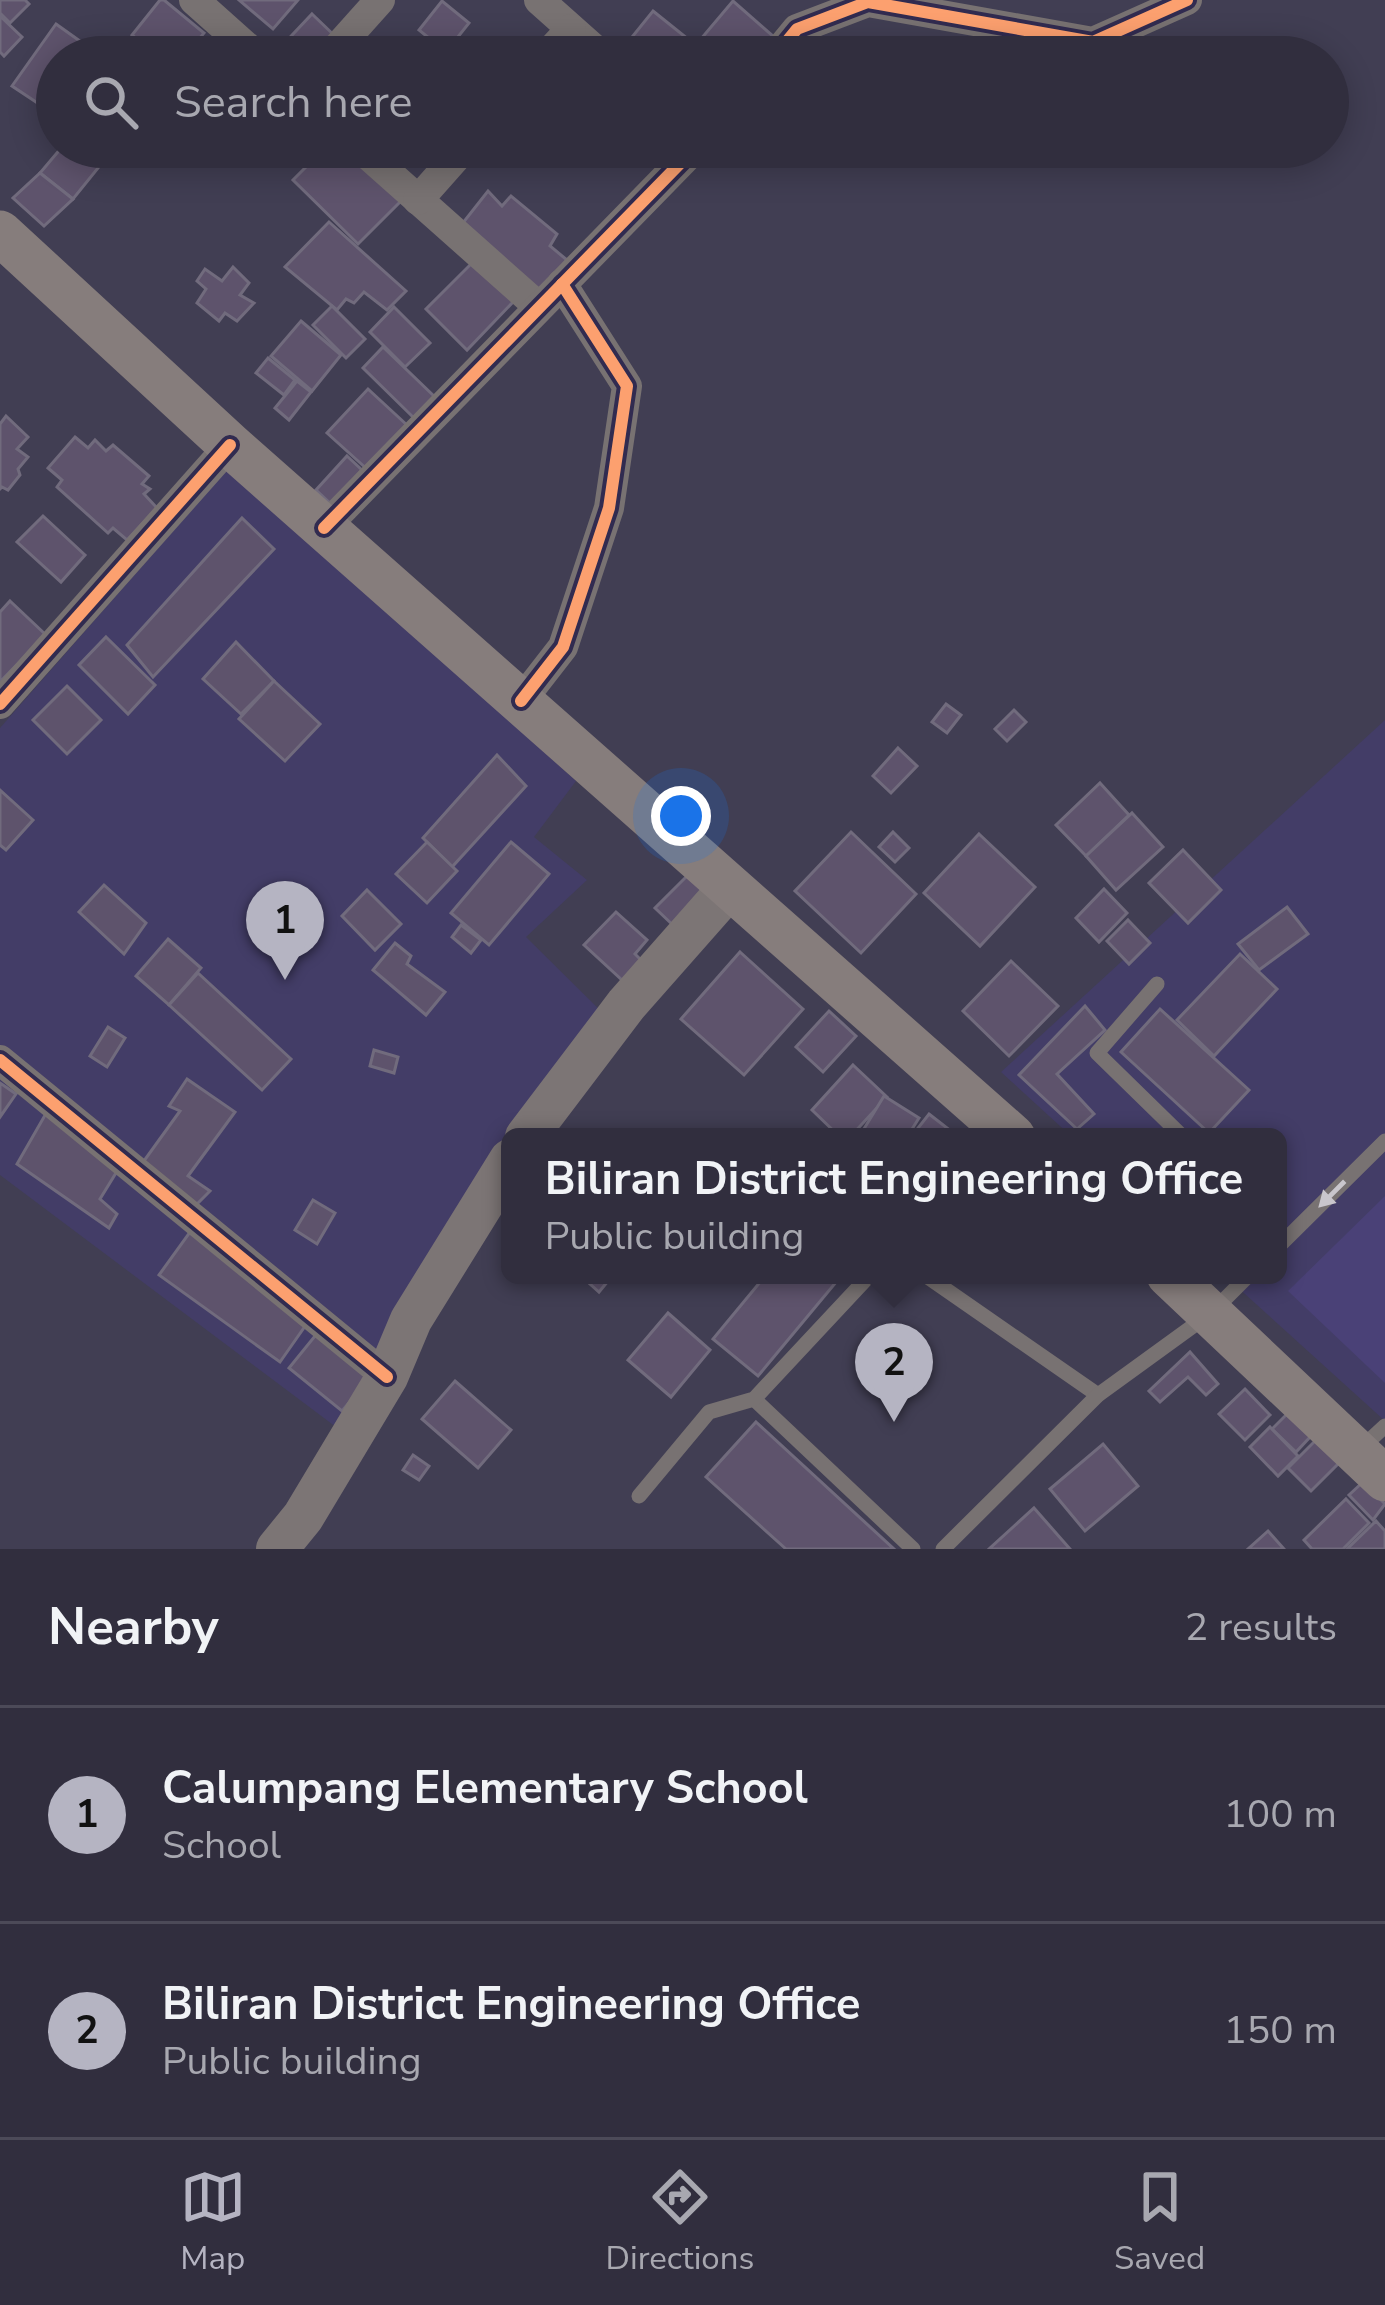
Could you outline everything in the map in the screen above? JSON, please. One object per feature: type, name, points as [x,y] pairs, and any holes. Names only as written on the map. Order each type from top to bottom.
[{"type":"main road","points":[[0,233],[230,445],[1003,1128]]},
{"type":"main road","points":[[1178,1284],[1375,1453]]},
{"type":"street","points":[[194,0],[234,36]]},
{"type":"street","points":[[348,36],[380,0]]},
{"type":"street","points":[[539,0],[580,36]]},
{"type":"street","points":[[1104,36],[1187,0]]},
{"type":"street","points":[[790,36],[796,29],[868,2],[1064,36]]},
{"type":"street","points":[[564,36],[571,28]]},
{"type":"street","points":[[382,168],[539,308]]},
{"type":"street","points":[[418,200],[446,168]]},
{"type":"street","points":[[324,528],[675,168]]},
{"type":"street","points":[[521,700],[563,646],[609,508],[626,386],[562,284]]},
{"type":"street","points":[[0,704],[230,445]]},
{"type":"street","points":[[533,1128],[626,1004],[730,887]]},
{"type":"street","points":[[0,1060],[387,1377]]},
{"type":"street","points":[[277,1549],[303,1517],[387,1377],[411,1320],[501,1175]]},
{"type":"lane","points":[[1157,984],[1097,1053],[1174,1128]]},
{"type":"lane","points":[[1287,1232],[1385,1142]]},
{"type":"lane","points":[[639,1496],[709,1412],[754,1399],[862,1284]]},
{"type":"lane","points":[[939,1284],[1098,1395]]},
{"type":"lane","points":[[943,1549],[1098,1395],[1211,1312],[1240,1284]]},
{"type":"lane","points":[[754,1399],[913,1549]]},
{"type":"shaded area","points":[[230,466],[576,781],[534,837],[587,880],[526,937],[613,1023],[544,1128],[501,1128],[501,1194],[344,1433],[0,1175],[0,728]]},
{"type":"shaded area","points":[[1385,720],[1385,1421],[1234,1284],[1287,1284],[1287,1128],[1062,1128],[1001,1072]]},
{"type":"shaded area","points":[[1385,1196],[1385,1383],[1288,1291]]},
{"type":"building","points":[[0,0],[29,4],[10,23],[0,13]]},
{"type":"building","points":[[160,0],[204,33],[202,36],[132,35]]},
{"type":"building","points":[[239,0],[298,0],[273,29]]},
{"type":"building","points":[[442,1],[469,23],[459,36],[426,36],[419,30]]},
{"type":"building","points":[[733,1],[773,36],[703,36]]},
{"type":"building","points":[[653,11],[684,36],[633,36]]},
{"type":"building","points":[[312,14],[335,36],[291,36]]},
{"type":"building","points":[[0,16],[22,37],[4,56],[0,52]]},
{"type":"building","points":[[56,24],[73,36],[47,36]]},
{"type":"building","points":[[36,52],[36,102],[12,86]]},
{"type":"building","points":[[44,168],[98,168],[73,199],[40,173]]},
{"type":"building","points":[[305,168],[375,168],[405,197],[358,244],[293,180]]},
{"type":"building","points":[[40,173],[73,199],[44,226],[13,198]]},
{"type":"building","points":[[488,191],[502,206],[511,196],[557,234],[550,246],[567,260],[540,292],[462,224]]},
{"type":"building","points":[[329,222],[406,291],[387,310],[364,292],[354,303],[346,299],[337,310],[285,267]]},
{"type":"building","points":[[474,261],[514,301],[467,350],[426,309]]},
{"type":"building","points":[[233,267],[249,283],[240,295],[254,303],[237,321],[225,313],[219,321],[197,303],[206,289],[197,281],[205,269],[222,281]]},
{"type":"building","points":[[332,306],[365,339],[346,358],[313,325]]},
{"type":"building","points":[[394,307],[430,343],[405,367],[370,332]]},
{"type":"building","points":[[301,321],[341,355],[312,391],[271,356]]},
{"type":"building","points":[[383,347],[437,399],[416,420],[363,368]]},
{"type":"building","points":[[268,358],[295,380],[284,395],[256,373]]},
{"type":"building","points":[[297,381],[311,392],[289,420],[275,408]]},
{"type":"building","points":[[368,389],[408,426],[368,470],[327,433]]},
{"type":"building","points":[[6,416],[28,437],[17,449],[28,457],[8,490],[0,489],[0,424]]},
{"type":"building","points":[[75,437],[88,448],[95,440],[106,451],[113,445],[149,476],[142,484],[150,489],[144,494],[157,508],[127,540],[113,528],[108,533],[57,487],[62,480],[48,468]]},
{"type":"building","points":[[347,456],[362,470],[331,504],[316,490]]},
{"type":"building","points":[[43,516],[85,555],[61,582],[17,542]]},
{"type":"building","points":[[242,518],[274,549],[153,677],[127,645]]},
{"type":"building","points":[[10,601],[46,635],[0,682],[0,612]]},
{"type":"building","points":[[106,637],[155,685],[128,714],[79,665]]},
{"type":"building","points":[[236,642],[274,681],[241,714],[203,679]]},
{"type":"building","points":[[274,681],[320,724],[285,761],[239,719]]},
{"type":"building","points":[[67,686],[101,720],[67,754],[33,720]]},
{"type":"building","points":[[946,704],[961,715],[947,733],[932,722]]},
{"type":"building","points":[[1014,710],[1026,722],[1007,741],[995,729]]},
{"type":"building","points":[[898,748],[917,766],[891,793],[873,776]]},
{"type":"building","points":[[497,755],[526,786],[452,867],[423,838]]},
{"type":"building","points":[[1100,783],[1129,815],[1086,856],[1056,825]]},
{"type":"building","points":[[0,790],[33,820],[6,850],[0,845]]},
{"type":"building","points":[[1132,813],[1163,847],[1116,890],[1086,856]]},
{"type":"building","points":[[851,832],[916,894],[861,953],[795,891]]},
{"type":"building","points":[[893,832],[909,848],[895,862],[879,847]]},
{"type":"building","points":[[979,834],[1035,887],[980,946],[924,893]]},
{"type":"building","points":[[427,842],[457,871],[427,903],[396,874]]},
{"type":"building","points":[[511,842],[549,874],[489,945],[451,913]]},
{"type":"building","points":[[1183,850],[1221,890],[1188,923],[1149,883]]},
{"type":"building","points":[[690,873],[710,893],[676,928],[655,908]]},
{"type":"building","points":[[104,885],[146,923],[124,954],[79,912]]},
{"type":"building","points":[[1104,889],[1127,913],[1099,942],[1076,918]]},
{"type":"building","points":[[367,890],[401,924],[375,950],[342,916]]},
{"type":"building","points":[[1287,907],[1308,934],[1259,970],[1238,944]]},
{"type":"building","points":[[616,912],[647,940],[635,954],[652,971],[634,991],[584,945]]},
{"type":"building","points":[[1128,920],[1150,943],[1129,964],[1107,941]]},
{"type":"building","points":[[461,925],[481,940],[471,953],[452,937]]},
{"type":"building","points":[[168,939],[201,968],[169,1005],[136,976]]},
{"type":"building","points":[[395,943],[411,956],[407,964],[445,992],[426,1015],[373,970]]},
{"type":"building","points":[[740,952],[803,1009],[744,1075],[681,1019]]},
{"type":"building","points":[[1240,954],[1277,989],[1214,1056],[1177,1020]]},
{"type":"building","points":[[1011,961],[1058,1006],[1009,1056],[963,1011]]},
{"type":"building","points":[[198,973],[291,1059],[262,1090],[169,1005]]},
{"type":"building","points":[[1085,1006],[1105,1030],[1057,1074],[1094,1114],[1078,1128],[1019,1075]]},
{"type":"building","points":[[1160,1009],[1249,1090],[1214,1128],[1204,1128],[1121,1052]]},
{"type":"building","points":[[829,1011],[856,1036],[823,1072],[796,1047]]},
{"type":"building","points":[[108,1027],[125,1038],[107,1067],[90,1056]]},
{"type":"building","points":[[374,1050],[398,1057],[394,1073],[370,1066]]},
{"type":"building","points":[[853,1065],[887,1097],[858,1128],[831,1128],[812,1110]]},
{"type":"building","points":[[187,1079],[235,1112],[188,1176],[210,1191],[194,1207],[141,1165],[180,1111],[169,1106]]},
{"type":"building","points":[[0,1083],[16,1094],[0,1117]]},
{"type":"building","points":[[884,1096],[919,1118],[913,1128],[864,1128]]},
{"type":"building","points":[[48,1110],[119,1168],[100,1199],[117,1214],[109,1228],[17,1164]]},
{"type":"building","points":[[929,1114],[947,1128],[918,1128]]},
{"type":"building","points":[[313,1200],[335,1213],[317,1244],[295,1230]]},
{"type":"building","points":[[190,1232],[310,1319],[280,1362],[159,1275]]},
{"type":"building","points":[[759,1284],[835,1284],[758,1376],[713,1339]]},
{"type":"building","points":[[668,1313],[710,1350],[671,1397],[628,1360]]},
{"type":"building","points":[[319,1331],[373,1374],[342,1411],[289,1368]]},
{"type":"building","points":[[1190,1352],[1218,1384],[1206,1395],[1188,1377],[1160,1402],[1149,1391]]},
{"type":"building","points":[[455,1381],[511,1430],[478,1468],[422,1419]]},
{"type":"building","points":[[1245,1389],[1270,1415],[1245,1440],[1219,1414]]},
{"type":"building","points":[[1288,1413],[1311,1436],[1296,1452],[1272,1429]]},
{"type":"building","points":[[756,1422],[894,1549],[786,1549],[706,1477]]},
{"type":"building","points":[[1270,1427],[1298,1456],[1278,1476],[1250,1447]]},
{"type":"building","points":[[1317,1439],[1340,1462],[1311,1491],[1288,1468]]},
{"type":"building","points":[[1103,1444],[1138,1486],[1085,1531],[1050,1489]]},
{"type":"building","points":[[413,1455],[429,1466],[419,1480],[403,1470]]},
{"type":"building","points":[[1363,1482],[1385,1504],[1373,1520],[1349,1495]]},
{"type":"building","points":[[1346,1499],[1369,1523],[1343,1549],[1312,1549],[1304,1540]]},
{"type":"building","points":[[1034,1508],[1070,1549],[989,1549]]},
{"type":"building","points":[[1376,1521],[1385,1531],[1385,1549],[1347,1549]]},
{"type":"building","points":[[1268,1531],[1284,1549],[1248,1549]]},
{"type":"cycle path","points":[[1106,36],[1187,0]]},
{"type":"cycle path","points":[[791,36],[797,29],[868,2],[1059,36]]},
{"type":"cycle path","points":[[324,528],[675,168]]},
{"type":"cycle path","points":[[521,701],[563,647],[609,508],[627,386],[562,284]]},
{"type":"cycle path","points":[[0,704],[230,445]]},
{"type":"cycle path","points":[[0,1060],[387,1377]]},
{"type":"place","name":"Calumpang Elementary School","points":[[285,980]]},
{"type":"place","name":"Biliran District Engineering Office","points":[[894,1422]]}]
